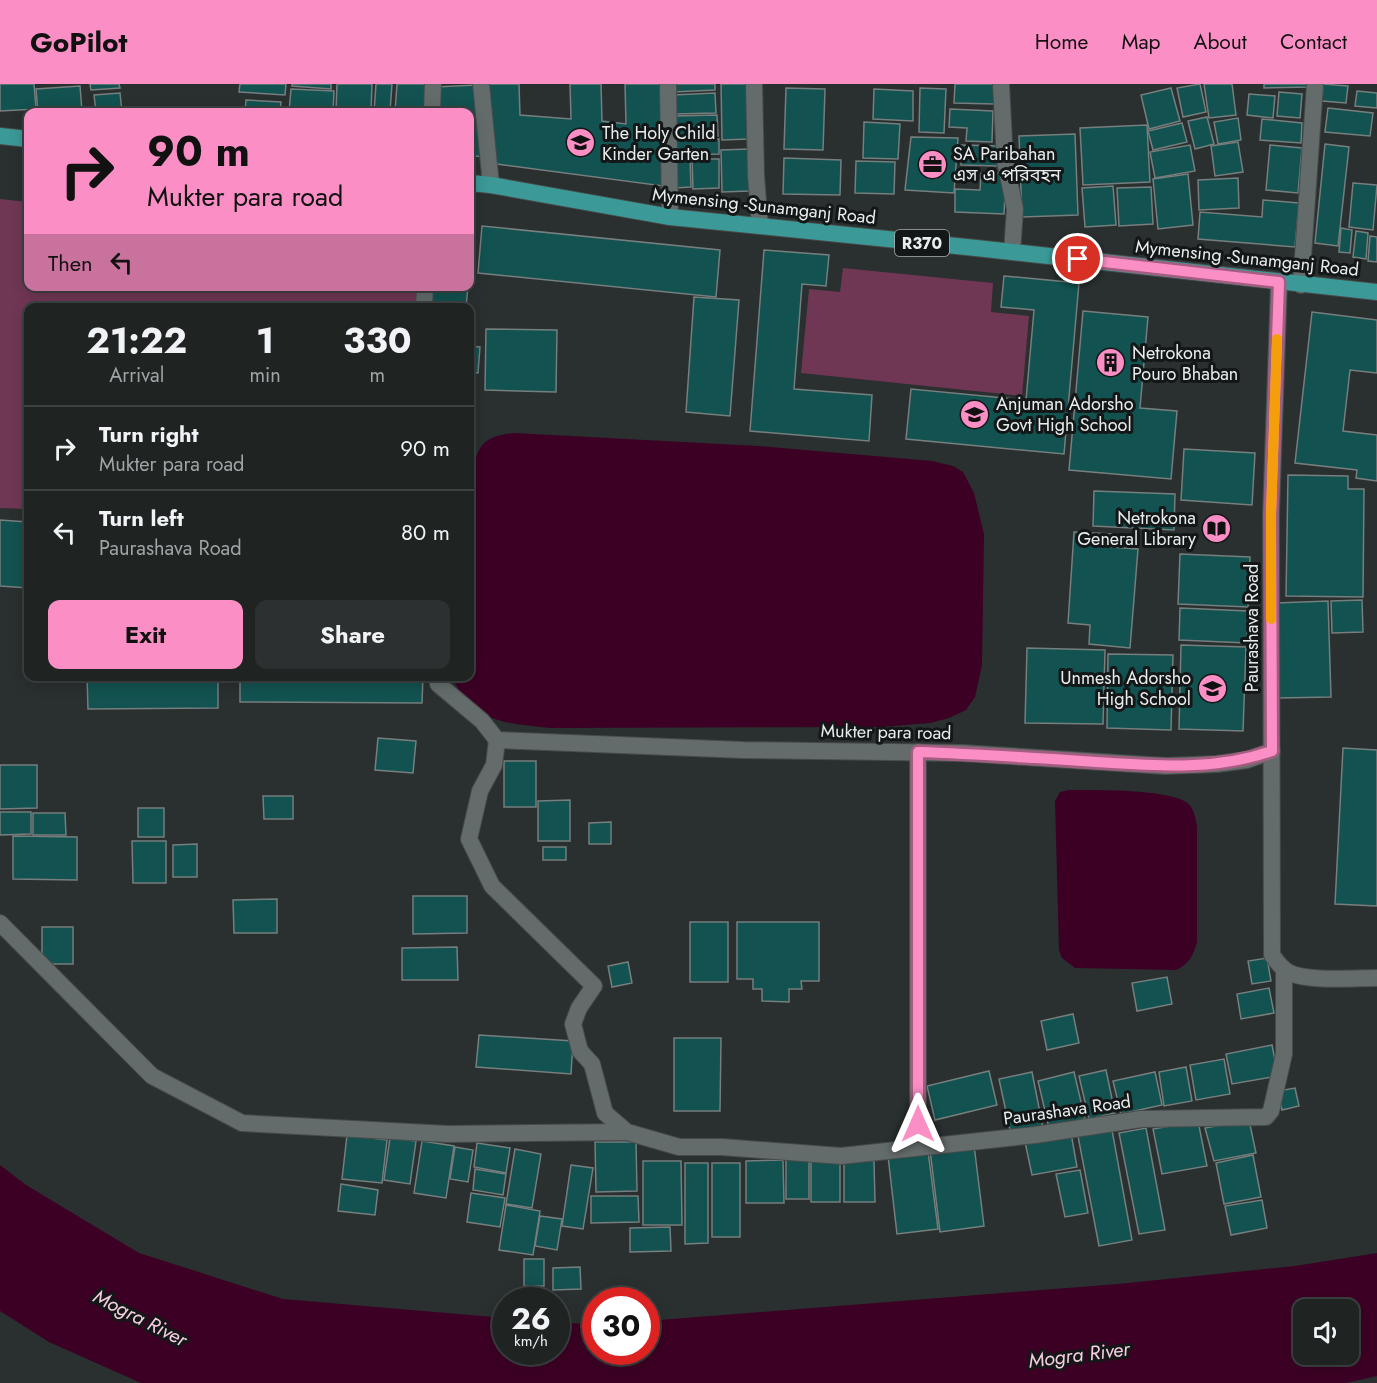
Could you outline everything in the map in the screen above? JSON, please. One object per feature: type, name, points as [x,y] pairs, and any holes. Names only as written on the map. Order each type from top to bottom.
[{"type":"main road","points":[[0,136],[24,139]]},
{"type":"main road","name":"Mymensing -Sunamganj Road","points":[[474,183],[491,184],[670,217],[1377,292]]},
{"type":"street","points":[[432,108],[433,84]]},
{"type":"street","points":[[481,84],[491,184]]},
{"type":"street","points":[[668,84],[670,217]]},
{"type":"street","points":[[754,84],[756,176],[760,226]]},
{"type":"street","points":[[1001,84],[1005,161],[1015,209],[1012,252]]},
{"type":"street","points":[[1301,285],[1315,84]]},
{"type":"street","name":"Paurashava Road","points":[[627,1132],[679,1147],[722,1147],[841,1156],[1035,1135],[1141,1119],[1266,1117],[1271,1111],[1284,1054],[1284,969],[1272,955],[1271,514],[1279,282]]},
{"type":"street","points":[[438,681],[438,684],[482,721],[497,740],[494,765],[480,792],[469,839],[492,886],[594,986],[579,1008],[573,1024],[580,1051],[592,1064],[605,1113],[627,1132]]},
{"type":"street","name":"Mukter para road","points":[[497,740],[743,750],[962,753],[1165,766],[1246,760],[1272,751]]},
{"type":"street","points":[[918,752],[918,1147]]},
{"type":"street","points":[[0,923],[152,1076],[242,1123],[448,1134],[627,1132]]},
{"type":"street","points":[[1284,969],[1291,973],[1315,977],[1377,978]]},
{"type":"shaded area","points":[[0,199],[24,202],[24,291],[418,291],[416,303],[24,303],[24,509],[0,508]]},
{"type":"shaded area","points":[[843,268],[993,283],[991,312],[1029,316],[1022,396],[801,373],[809,289],[840,292]]},
{"type":"water","points":[[514,433],[758,446],[932,461],[953,466],[963,472],[974,493],[984,534],[982,665],[975,697],[966,710],[949,718],[930,723],[882,727],[550,728],[505,722],[480,712],[470,704],[454,681],[474,681],[474,463],[479,450],[487,440]]},
{"type":"water","points":[[1069,790],[1147,792],[1176,798],[1191,807],[1197,826],[1197,942],[1190,959],[1180,968],[1176,970],[1075,968],[1062,958],[1059,950],[1055,801],[1060,792]]},
{"type":"water","name":"Mogra River","points":[[0,1165],[26,1185],[139,1253],[283,1299],[492,1317],[492,1365],[570,1365],[570,1323],[582,1324],[582,1365],[660,1365],[660,1320],[1118,1284],[1295,1266],[1377,1253],[1377,1376],[1346,1383],[141,1383],[49,1342],[0,1311]]},
{"type":"building","points":[[0,84],[34,84],[36,108],[0,111]]},
{"type":"building","points":[[90,84],[119,84],[120,88],[91,90]]},
{"type":"building","points":[[240,84],[286,84],[285,95],[239,92]]},
{"type":"building","points":[[292,84],[331,84],[331,89],[292,86]]},
{"type":"building","points":[[337,84],[372,84],[371,108],[336,108]]},
{"type":"building","points":[[376,84],[392,84],[390,108],[374,108]]},
{"type":"building","points":[[397,84],[427,84],[425,108],[395,108]]},
{"type":"building","points":[[489,84],[519,84],[520,115],[571,119],[570,84],[601,84],[602,121],[626,124],[625,84],[660,84],[663,186],[489,163]]},
{"type":"building","points":[[673,84],[715,84],[715,90],[673,92]]},
{"type":"building","points":[[721,84],[747,84],[749,139],[722,140]]},
{"type":"building","points":[[955,84],[995,84],[994,104],[954,103]]},
{"type":"building","points":[[1200,84],[1206,112],[1183,117],[1177,88]]},
{"type":"building","points":[[1204,84],[1232,84],[1236,115],[1209,118]]},
{"type":"building","points":[[1264,84],[1310,84],[1310,87],[1264,88]]},
{"type":"building","points":[[1323,84],[1348,86],[1346,103],[1322,101]]},
{"type":"building","points":[[476,85],[480,156],[474,157],[474,108],[437,108],[435,87]]},
{"type":"building","points":[[80,86],[82,108],[38,108],[36,89]]},
{"type":"building","points":[[786,88],[825,89],[823,150],[784,149]]},
{"type":"building","points":[[920,88],[946,89],[944,133],[919,132]]},
{"type":"building","points":[[1171,88],[1180,121],[1149,129],[1141,95]]},
{"type":"building","points":[[291,89],[334,91],[333,108],[289,108]]},
{"type":"building","points":[[874,89],[913,91],[913,121],[873,119]]},
{"type":"building","points":[[1357,91],[1377,93],[1377,108],[1355,106]]},
{"type":"building","points":[[1279,92],[1302,94],[1300,118],[1277,116]]},
{"type":"building","points":[[120,93],[122,108],[96,108],[94,95]]},
{"type":"building","points":[[715,93],[716,113],[674,114],[673,95]]},
{"type":"building","points":[[1249,94],[1275,96],[1273,118],[1247,115]]},
{"type":"building","points":[[246,100],[281,102],[280,108],[245,108]]},
{"type":"building","points":[[1328,108],[1373,113],[1370,136],[1325,132]]},
{"type":"building","points":[[950,109],[993,111],[992,142],[966,141],[967,128],[949,127]]},
{"type":"building","points":[[717,115],[718,136],[674,138],[674,116]]},
{"type":"building","points":[[1207,117],[1214,144],[1195,149],[1188,121]]},
{"type":"building","points":[[1238,118],[1241,140],[1218,144],[1214,122]]},
{"type":"building","points":[[1262,119],[1302,123],[1301,143],[1260,140]]},
{"type":"building","points":[[864,122],[900,124],[898,159],[863,158]]},
{"type":"building","points":[[1182,123],[1187,142],[1153,150],[1148,131]]},
{"type":"building","points":[[1147,125],[1150,182],[1083,185],[1080,128]]},
{"type":"building","points":[[1075,134],[1078,215],[1022,217],[1019,136]]},
{"type":"building","name":"SA Paribahan এস এ পরিবহন","points":[[911,137],[958,138],[954,193],[905,190]]},
{"type":"building","points":[[719,139],[719,154],[675,155],[674,140]]},
{"type":"building","points":[[1238,142],[1243,172],[1215,176],[1211,146]]},
{"type":"building","points":[[1325,144],[1349,147],[1338,246],[1315,243]]},
{"type":"building","points":[[961,145],[1000,146],[999,166],[961,165]]},
{"type":"building","points":[[1190,145],[1195,171],[1155,178],[1150,152]]},
{"type":"building","points":[[1270,145],[1302,148],[1298,193],[1266,190]]},
{"type":"building","points":[[749,149],[750,191],[722,192],[721,150]]},
{"type":"building","points":[[674,157],[690,157],[691,187],[675,188]]},
{"type":"building","points":[[784,158],[841,160],[840,195],[783,194]]},
{"type":"building","points":[[692,159],[719,159],[719,188],[693,189]]},
{"type":"building","points":[[856,161],[895,162],[894,194],[855,193]]},
{"type":"building","points":[[981,173],[1006,173],[1004,214],[955,212],[955,189],[980,190]]},
{"type":"building","points":[[1188,174],[1193,225],[1158,229],[1153,179]]},
{"type":"building","points":[[1238,178],[1239,208],[1199,210],[1198,180]]},
{"type":"building","points":[[1353,183],[1377,185],[1373,230],[1349,227]]},
{"type":"building","points":[[1113,186],[1116,225],[1085,227],[1082,188]]},
{"type":"building","points":[[1151,187],[1153,224],[1119,226],[1117,188]]},
{"type":"building","points":[[1263,200],[1299,203],[1295,247],[1198,239],[1200,212],[1262,217]]},
{"type":"building","points":[[482,226],[720,250],[716,297],[478,273]]},
{"type":"building","points":[[1341,228],[1352,230],[1350,253],[1339,252]]},
{"type":"building","points":[[1356,231],[1368,233],[1366,259],[1353,257]]},
{"type":"building","points":[[1370,236],[1377,237],[1377,262],[1368,261]]},
{"type":"building","points":[[764,250],[829,255],[826,286],[802,284],[794,389],[872,395],[869,441],[750,431]]},
{"type":"building","points":[[1004,276],[1079,283],[1064,454],[906,439],[911,389],[1026,400],[1034,310],[1001,307]]},
{"type":"building","points":[[432,291],[468,291],[466,303],[430,303]]},
{"type":"building","points":[[694,297],[739,300],[730,416],[686,412]]},
{"type":"building","name":"Netrokona Pouro Bhaban","points":[[1083,311],[1148,317],[1140,408],[1177,411],[1171,479],[1069,470]]},
{"type":"building","points":[[1312,312],[1377,320],[1377,373],[1350,370],[1343,431],[1377,435],[1377,481],[1356,478],[1357,470],[1295,463]]},
{"type":"building","points":[[486,329],[557,330],[556,392],[485,390]]},
{"type":"building","points":[[474,346],[480,347],[478,373],[474,372]]},
{"type":"building","points":[[1184,449],[1255,453],[1252,505],[1181,500]]},
{"type":"building","points":[[1288,475],[1348,476],[1348,489],[1364,489],[1363,597],[1286,596]]},
{"type":"building","points":[[1094,491],[1175,494],[1174,530],[1093,526]]},
{"type":"building","points":[[0,520],[24,522],[24,588],[0,586]]},
{"type":"building","points":[[1074,532],[1112,534],[1111,547],[1138,549],[1130,648],[1089,644],[1090,625],[1068,623]]},
{"type":"building","points":[[1180,554],[1250,557],[1248,607],[1178,604]]},
{"type":"building","points":[[1362,600],[1363,632],[1332,633],[1331,601]]},
{"type":"building","points":[[1328,601],[1331,697],[1278,698],[1276,603]]},
{"type":"building","points":[[1180,608],[1248,611],[1247,643],[1179,640]]},
{"type":"building","name":"Unmesh Adorsho High School","points":[[1181,645],[1246,647],[1243,731],[1179,729]]},
{"type":"building","points":[[1027,648],[1105,650],[1103,724],[1025,723]]},
{"type":"building","points":[[1108,654],[1173,655],[1171,730],[1107,728]]},
{"type":"building","points":[[87,681],[218,681],[218,708],[88,709]]},
{"type":"building","points":[[240,681],[423,681],[422,703],[240,702]]},
{"type":"building","points":[[378,738],[416,741],[413,773],[375,770]]},
{"type":"building","points":[[1343,748],[1377,750],[1377,906],[1335,904]]},
{"type":"building","points":[[504,761],[536,761],[536,807],[504,807]]},
{"type":"building","points":[[0,765],[37,765],[37,808],[0,809]]},
{"type":"building","points":[[263,796],[293,796],[293,819],[264,819]]},
{"type":"building","points":[[570,800],[570,841],[538,841],[538,801]]},
{"type":"building","points":[[138,808],[164,808],[164,837],[138,837]]},
{"type":"building","points":[[0,812],[31,812],[31,834],[0,835]]},
{"type":"building","points":[[33,813],[65,813],[66,835],[33,835]]},
{"type":"building","points":[[611,822],[611,844],[589,844],[589,823]]},
{"type":"building","points":[[13,836],[77,837],[77,880],[13,879]]},
{"type":"building","points":[[132,841],[166,841],[166,883],[133,883]]},
{"type":"building","points":[[197,844],[197,877],[173,877],[173,845]]},
{"type":"building","points":[[543,847],[566,847],[566,860],[543,860]]},
{"type":"building","points":[[413,896],[467,896],[467,933],[413,934]]},
{"type":"building","points":[[277,899],[277,933],[234,933],[233,900]]},
{"type":"building","points":[[690,922],[728,922],[728,982],[690,982]]},
{"type":"building","points":[[737,922],[819,922],[819,981],[801,981],[802,989],[789,989],[789,1002],[762,1001],[762,989],[753,989],[753,979],[737,979]]},
{"type":"building","points":[[42,927],[73,927],[73,964],[42,964]]},
{"type":"building","points":[[457,947],[458,980],[402,980],[402,948]]},
{"type":"building","points":[[1267,958],[1271,981],[1252,984],[1248,961]]},
{"type":"building","points":[[628,962],[632,983],[612,987],[608,966]]},
{"type":"building","points":[[1167,977],[1172,1004],[1137,1011],[1132,983]]},
{"type":"building","points":[[1269,988],[1274,1013],[1241,1019],[1237,994]]},
{"type":"building","points":[[1073,1014],[1079,1043],[1047,1050],[1041,1021]]},
{"type":"building","points":[[479,1035],[573,1041],[571,1074],[476,1067]]},
{"type":"building","points":[[674,1038],[721,1038],[720,1111],[674,1111]]},
{"type":"building","points":[[1272,1045],[1278,1076],[1232,1084],[1226,1054]]},
{"type":"building","points":[[1224,1059],[1230,1094],[1196,1100],[1190,1065]]},
{"type":"building","points":[[1186,1067],[1192,1101],[1164,1106],[1159,1072]]},
{"type":"building","points":[[1106,1070],[1115,1113],[1089,1119],[1079,1076]]},
{"type":"building","points":[[989,1071],[997,1105],[935,1120],[927,1086]]},
{"type":"building","points":[[1032,1072],[1043,1128],[1011,1135],[999,1079]]},
{"type":"building","points":[[1074,1072],[1085,1119],[1049,1128],[1038,1081]]},
{"type":"building","points":[[1155,1072],[1162,1105],[1121,1114],[1113,1081]]},
{"type":"building","points":[[1295,1088],[1299,1106],[1282,1110],[1278,1091]]},
{"type":"building","points":[[1249,1120],[1256,1153],[1214,1161],[1205,1128]]},
{"type":"building","points":[[1198,1121],[1207,1166],[1162,1174],[1153,1129]]},
{"type":"building","points":[[1146,1128],[1165,1230],[1139,1234],[1119,1133]]},
{"type":"building","points":[[1112,1130],[1132,1240],[1099,1246],[1078,1136]]},
{"type":"building","points":[[1071,1133],[1077,1167],[1032,1175],[1025,1142]]},
{"type":"building","points":[[347,1135],[387,1140],[382,1183],[342,1179]]},
{"type":"building","points":[[390,1138],[416,1141],[410,1184],[384,1180]]},
{"type":"building","points":[[422,1141],[454,1146],[446,1198],[414,1193]]},
{"type":"building","points":[[595,1142],[636,1142],[637,1191],[596,1192]]},
{"type":"building","points":[[477,1143],[510,1148],[506,1173],[474,1167]]},
{"type":"building","points":[[974,1145],[984,1226],[940,1232],[930,1150]]},
{"type":"building","points":[[455,1147],[473,1150],[468,1182],[450,1179]]},
{"type":"building","points":[[515,1149],[541,1154],[532,1208],[506,1204]]},
{"type":"building","points":[[928,1151],[938,1229],[897,1234],[888,1156]]},
{"type":"building","points":[[1253,1155],[1261,1197],[1224,1204],[1216,1163]]},
{"type":"building","points":[[786,1159],[809,1159],[809,1199],[786,1199]]},
{"type":"building","points":[[783,1160],[784,1203],[746,1203],[746,1161]]},
{"type":"building","points":[[643,1161],[681,1161],[682,1225],[643,1225]]},
{"type":"building","points":[[811,1161],[840,1161],[840,1202],[811,1202]]},
{"type":"building","points":[[844,1161],[874,1161],[875,1202],[844,1202]]},
{"type":"building","points":[[685,1163],[708,1163],[708,1243],[685,1244]]},
{"type":"building","points":[[712,1163],[740,1163],[740,1237],[712,1237]]},
{"type":"building","points":[[571,1165],[593,1168],[583,1229],[562,1226]]},
{"type":"building","points":[[475,1169],[506,1174],[503,1195],[473,1190]]},
{"type":"building","points":[[1080,1170],[1088,1213],[1065,1217],[1056,1174]]},
{"type":"building","points":[[341,1184],[378,1190],[375,1215],[338,1211]]},
{"type":"building","points":[[471,1193],[505,1198],[500,1227],[467,1222]]},
{"type":"building","points":[[591,1196],[638,1196],[639,1222],[591,1223]]},
{"type":"building","points":[[1262,1200],[1267,1228],[1231,1235],[1225,1206]]},
{"type":"building","points":[[506,1205],[540,1211],[533,1255],[499,1250]]},
{"type":"building","points":[[540,1216],[562,1219],[557,1250],[535,1246]]},
{"type":"building","points":[[670,1227],[671,1251],[630,1252],[630,1228]]},
{"type":"building","points":[[524,1259],[544,1259],[544,1286],[524,1286]]},
{"type":"building","points":[[580,1267],[581,1289],[553,1287],[553,1268]]},
{"type":"slow traffic","points":[[1271,619],[1271,514],[1277,339]]},
{"type":"place","name":"The Holy Child Kinder Garten","points":[[581,143]]},
{"type":"place","name":"SA Paribahan এস এ পরিবহন","points":[[932,164]]},
{"type":"place","name":"Netrokona Pouro Bhaban","points":[[1111,363]]},
{"type":"place","name":"Anjuman Adorsho Govt High School","points":[[975,414]]},
{"type":"place","name":"Netrokona General Library","points":[[1217,528]]},
{"type":"place","name":"Unmesh Adorsho High School","points":[[1212,688]]},
{"type":"route","points":[[918,1124],[918,752],[1165,766],[1246,760],[1272,751],[1271,514],[1279,282],[1078,259]]}]
